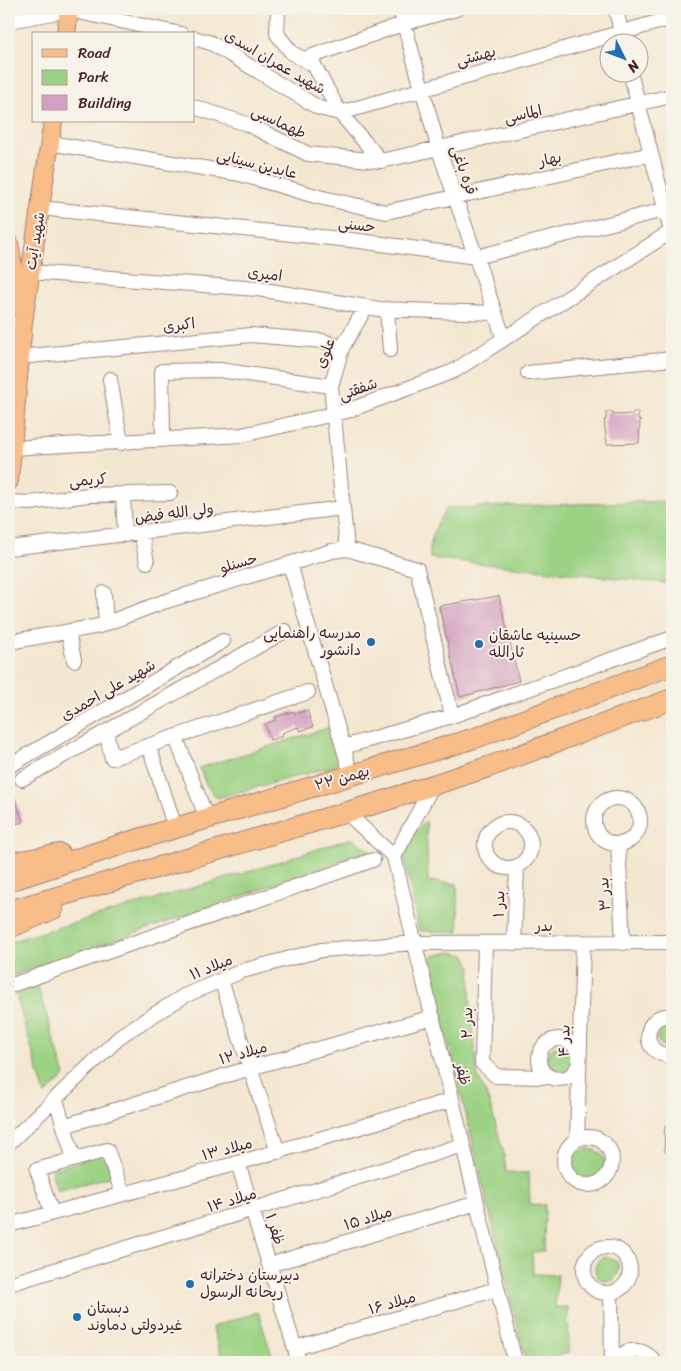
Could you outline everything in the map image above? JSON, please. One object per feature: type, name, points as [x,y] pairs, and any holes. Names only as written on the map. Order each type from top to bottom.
[{"type":"highway","name":"۲۲ بهمن","points":[[9,881],[207,818],[475,738],[672,665]]},
{"type":"highway","points":[[9,911],[346,812],[488,768],[672,700]]},
{"type":"highway","points":[[9,863],[129,842]]},
{"type":"highway","points":[[9,928],[145,871]]},
{"type":"main road","points":[[66,32],[69,9]]},
{"type":"main road","name":"شهید آیت","points":[[9,481],[19,358],[16,323],[30,272],[52,122]]},
{"type":"main road","points":[[9,244],[16,323]]},
{"type":"street","points":[[9,21],[69,9],[172,32]]},
{"type":"street","points":[[278,9],[277,34],[292,53],[314,65],[340,112],[381,161]]},
{"type":"street","name":"قره باغی","points":[[400,9],[439,150],[504,339]]},
{"type":"street","points":[[304,59],[405,23],[456,9]]},
{"type":"street","points":[[616,9],[621,32]]},
{"type":"street","name":"بهشتی","points":[[637,32],[672,18]]},
{"type":"street","name":"شهید عمران اسدی","points":[[195,38],[211,44],[319,108],[340,112]]},
{"type":"street","name":"بهشتی","points":[[340,112],[422,88],[598,44]]},
{"type":"street","points":[[632,82],[664,210],[672,233]]},
{"type":"street","name":"الماسی","points":[[381,161],[439,150],[672,96]]},
{"type":"street","name":"طهماسبی","points":[[195,107],[247,124],[308,154],[381,161]]},
{"type":"street","name":"عابدین سینایی","points":[[49,143],[240,174],[319,197],[386,212],[455,196]]},
{"type":"street","name":"بهار","points":[[455,196],[651,154]]},
{"type":"street","name":"حسنی","points":[[40,208],[360,241],[476,257],[664,210]]},
{"type":"street","name":"شفقتی","points":[[12,448],[121,444],[242,435],[332,416],[454,371],[672,233]]},
{"type":"street","name":"امیری","points":[[30,272],[258,289],[387,309],[494,312]]},
{"type":"street","name":"علوی","points":[[332,416],[331,386],[342,348],[366,307]]},
{"type":"street","points":[[387,309],[390,350]]},
{"type":"street","name":"اکبری","points":[[19,358],[251,336],[322,341],[342,348]]},
{"type":"street","points":[[528,373],[672,359]]},
{"type":"street","points":[[164,440],[162,371],[220,370],[331,386]]},
{"type":"street","points":[[110,379],[121,444]]},
{"type":"street","points":[[332,416],[347,549],[417,569],[452,716]]},
{"type":"street","name":"کریمی","points":[[9,502],[30,503],[88,495],[170,493]]},
{"type":"street","points":[[123,494],[125,535]]},
{"type":"street","name":"ولی الله فیض","points":[[9,548],[343,508]]},
{"type":"street","points":[[141,533],[147,562]]},
{"type":"street","name":"حسنلو","points":[[9,642],[68,632],[106,623],[163,602],[332,551],[347,549]]},
{"type":"street","points":[[290,564],[351,774]]},
{"type":"street","points":[[104,594],[106,623]]},
{"type":"street","points":[[22,779],[285,631]]},
{"type":"street","points":[[68,632],[74,660]]},
{"type":"street","points":[[343,747],[452,716],[672,638]]},
{"type":"street","name":"شهید علی احمدی","points":[[9,766],[223,641]]},
{"type":"street","points":[[106,732],[112,758],[308,692]]},
{"type":"street","points":[[176,738],[207,818]]},
{"type":"street","points":[[149,746],[175,828]]},
{"type":"street","points":[[346,812],[394,857],[433,785]]},
{"type":"street","name":"بدر ۳","points":[[618,844],[623,942]]},
{"type":"street","name":"ظفر","points":[[394,857],[515,1362]]},
{"type":"street","points":[[9,986],[373,860]]},
{"type":"street","name":"بدر ۱","points":[[514,943],[517,866]]},
{"type":"street","name":"بدر","points":[[415,943],[672,942]]},
{"type":"street","name":"میلاد ۱۱","points":[[56,1100],[123,1034],[184,996],[220,980],[242,971],[321,950],[415,943]]},
{"type":"street","name":"بدر ۲","points":[[485,943],[482,1063],[496,1076],[547,1077]]},
{"type":"street","name":"بدر ۴","points":[[576,1140],[583,943]]},
{"type":"street","points":[[220,980],[278,1152]]},
{"type":"street","points":[[672,1016],[661,1016],[655,1020],[648,1031],[650,1044],[659,1054],[672,1055]]},
{"type":"street","name":"میلاد ۱۲","points":[[64,1126],[250,1068],[433,1017]]},
{"type":"street","points":[[560,1039],[567,1040],[577,1049],[579,1059],[577,1069],[567,1078],[560,1080],[547,1077],[541,1070],[538,1059],[542,1046],[547,1042],[560,1039]]},
{"type":"street","points":[[9,1143],[56,1100],[74,1159]]},
{"type":"street","name":"میلاد ۱۳","points":[[9,1226],[238,1164],[452,1100]]},
{"type":"street","points":[[9,1134],[24,1130]]},
{"type":"street","points":[[672,1131],[672,1148]]},
{"type":"street","name":"میلاد ۱۴","points":[[9,1284],[463,1145]]},
{"type":"street","points":[[52,1213],[37,1170],[74,1159],[108,1150],[123,1194]]},
{"type":"street","name":"ظفر ۱","points":[[238,1164],[299,1362]]},
{"type":"street","name":"میلاد ۱۵","points":[[269,1265],[477,1203]]},
{"type":"street","name":"میلاد ۱۶","points":[[295,1348],[497,1288]]},
{"type":"street","points":[[611,1293],[613,1362]]},
{"type":"street","points":[[613,1362],[620,1356],[635,1350],[650,1356],[655,1362]]},
{"type":"green space","points":[[672,501],[672,584],[430,558],[434,532],[447,508]]},
{"type":"green space","points":[[331,727],[341,760],[334,766],[217,798],[206,784],[199,768]]},
{"type":"green space","points":[[426,821],[428,881],[457,884],[459,932],[419,931],[404,857],[416,831]]},
{"type":"green space","points":[[351,838],[371,851],[9,977],[9,942],[254,870]]},
{"type":"green space","points":[[450,952],[466,955],[471,967],[470,998],[478,1077],[488,1098],[504,1154],[506,1172],[529,1173],[530,1204],[545,1205],[544,1251],[532,1252],[533,1274],[558,1275],[555,1307],[568,1307],[569,1352],[554,1357],[554,1362],[526,1362],[429,963],[433,956]]},
{"type":"green space","points":[[36,981],[65,1076],[45,1095],[14,988]]},
{"type":"green space","points":[[665,1025],[672,1025],[672,1047],[662,1046],[657,1040],[659,1029]]},
{"type":"green space","points":[[560,1046],[569,1050],[573,1059],[569,1068],[560,1072],[551,1068],[547,1059],[551,1050]]},
{"type":"green space","points":[[589,1149],[595,1150],[600,1154],[604,1159],[604,1171],[600,1176],[595,1180],[589,1181],[583,1180],[578,1176],[574,1171],[573,1165],[574,1159],[578,1154],[583,1150]]},
{"type":"green space","points":[[105,1153],[112,1176],[57,1191],[51,1170]]},
{"type":"green space","points":[[607,1257],[616,1260],[619,1269],[616,1278],[607,1281],[598,1278],[595,1269],[598,1260]]},
{"type":"green space","points":[[258,1312],[274,1362],[223,1362],[212,1327]]},
{"type":"building","points":[[606,412],[613,412],[613,415],[638,412],[638,420],[640,420],[639,443],[607,444],[604,420],[606,420]]},
{"type":"building","name":"حسینیه عاشقان ثارالله","points":[[499,596],[519,681],[460,697],[439,606]]},
{"type":"building","points":[[307,710],[313,727],[300,731],[298,727],[282,733],[283,736],[270,740],[265,724],[276,720],[275,717],[294,711],[295,714]]},
{"type":"building","points":[[14,795],[23,822],[9,826],[9,796]]},
{"type":"place","name":"مدرسه راهنمایی دانشور","points":[[371,642]]},
{"type":"place","name":"حسینیه عاشقان ثارالله","points":[[479,644]]},
{"type":"place","name":"دبیرستان دخترانه ریحانه الرسول","points":[[190,1284]]},
{"type":"place","name":"دبستان غیردولتی دماوند","points":[[77,1317]]}]
